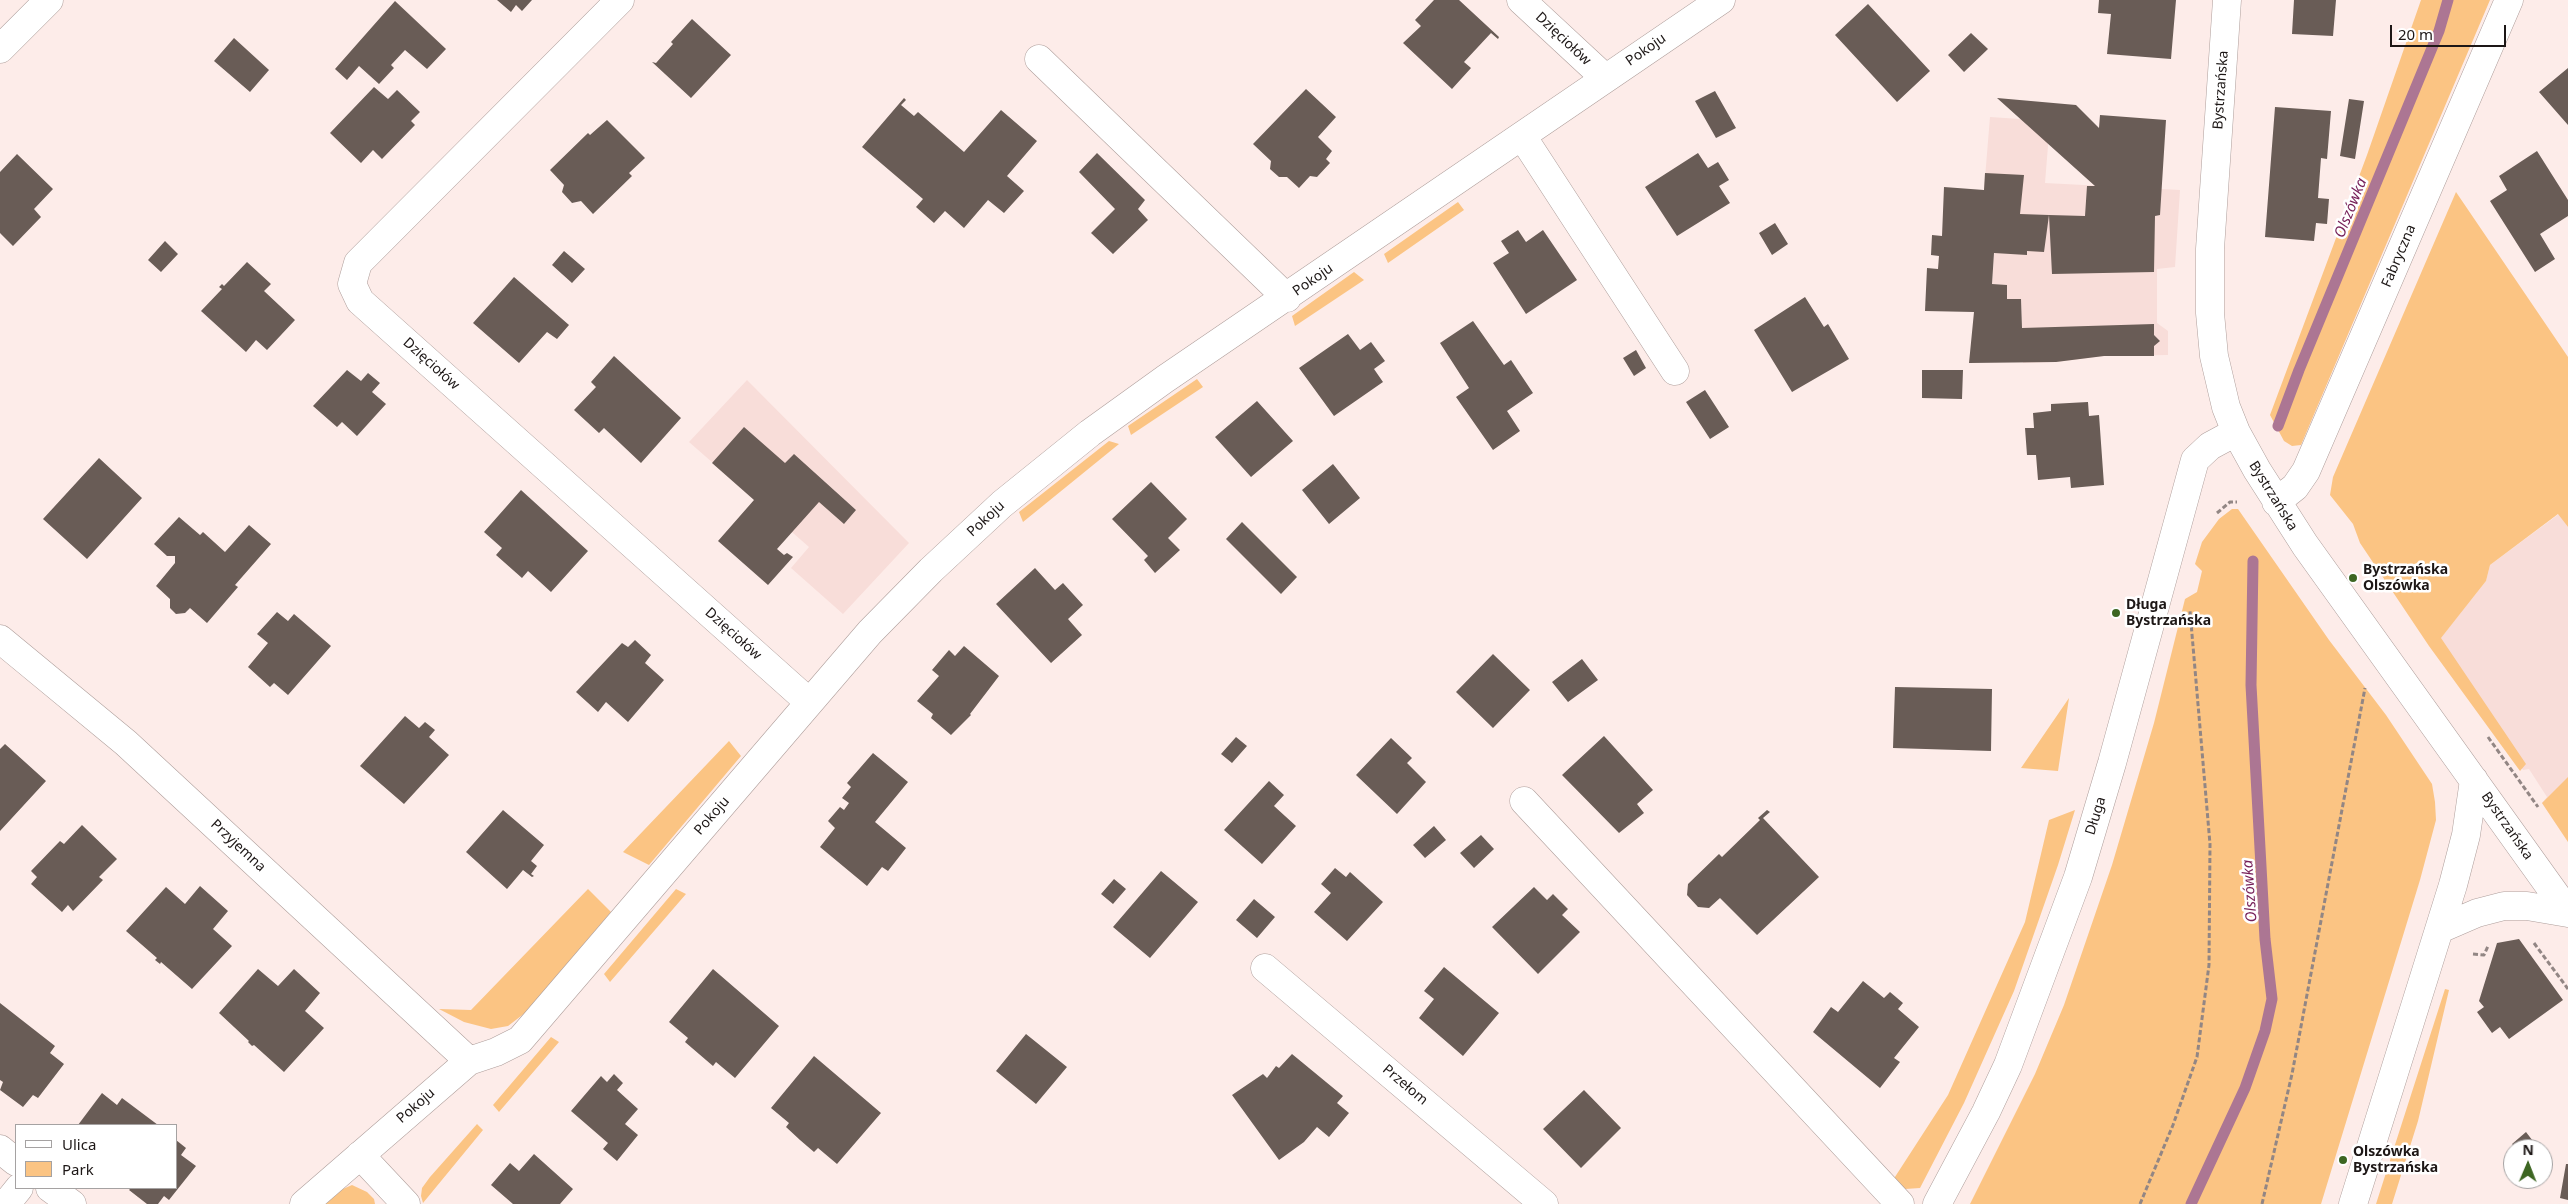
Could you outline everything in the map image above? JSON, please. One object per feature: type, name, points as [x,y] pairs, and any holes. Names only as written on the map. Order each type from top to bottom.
[{"type":"street","points":[[0,49],[49,0]]},
{"type":"street","name":"Dzięciołów","points":[[620,0],[358,263],[352,284],[360,301],[809,702]]},
{"type":"street","name":"Dzięciołów","points":[[1521,0],[1605,78]]},
{"type":"street","name":"Pokoju","points":[[304,1204],[469,1060],[496,1052],[520,1040],[870,632],[931,570],[1002,504],[1090,433],[1165,378],[1286,298],[1721,0]]},
{"type":"street","name":"Bystrzańska","points":[[2227,0],[2210,249],[2210,313],[2219,381],[2236,432],[2276,502],[2568,912]]},
{"type":"street","name":"Fabryczna","points":[[2276,502],[2295,487],[2306,471],[2509,0]]},
{"type":"street","points":[[1039,59],[1286,298]]},
{"type":"street","points":[[1522,136],[1675,371]]},
{"type":"street","name":"Długa","points":[[1937,1204],[1982,1120],[2008,1065],[2078,877],[2112,763],[2195,460],[2210,446],[2236,432]]},
{"type":"street","name":"Przyjemna","points":[[0,639],[126,743],[469,1060]]},
{"type":"street","points":[[2353,1204],[2440,930],[2466,835],[2474,780]]},
{"type":"street","points":[[1524,801],[1900,1204]]},
{"type":"street","points":[[2440,930],[2477,913],[2504,906],[2527,906],[2568,912]]},
{"type":"street","name":"Przełom","points":[[1265,968],[1544,1204]]},
{"type":"street","points":[[0,1149],[15,1161]]},
{"type":"street","points":[[360,1155],[402,1203]]},
{"type":"street","points":[[6,1204],[18,1189]]},
{"type":"street","points":[[51,1189],[72,1204]]},
{"type":"path","points":[[2140,1204],[2173,1125],[2197,1057],[2208,965],[2210,844],[2190,600]]},
{"type":"path","points":[[2262,1204],[2292,1074],[2326,905],[2365,687]]},
{"type":"path","points":[[2529,936],[2568,989]]},
{"type":"path","points":[[2470,954],[2484,955],[2492,938]]},
{"type":"shaded area","points":[[1990,117],[2050,121],[2045,183],[2180,190],[2175,267],[2157,269],[2157,323],[2168,331],[2168,355],[2104,356],[2056,362],[2023,363],[2021,300],[2007,299],[2006,285],[1992,284],[1997,213],[1984,190]]},
{"type":"shaded area","points":[[747,380],[909,543],[843,614],[791,568],[809,547],[689,442]]},
{"type":"shaded area","points":[[2559,514],[2568,527],[2568,842],[2542,803],[2547,797],[2529,769],[2523,770],[2435,645],[2486,581],[2490,565]]},
{"type":"green space","points":[[2421,0],[2490,0],[2301,445],[2292,446],[2284,441],[2270,415],[2367,155]]},
{"type":"green space","points":[[2456,192],[2568,357],[2568,527],[2558,514],[2490,565],[2486,581],[2441,638],[2526,764],[2520,771],[2429,646],[2360,543],[2353,524],[2330,495],[2333,477]]},
{"type":"green space","points":[[1458,202],[1464,210],[1388,263],[1384,254]]},
{"type":"green space","points":[[1354,272],[1364,280],[1295,326],[1292,316]]},
{"type":"green space","points":[[1197,379],[1203,387],[1131,435],[1128,426]]},
{"type":"green space","points":[[1109,441],[1119,444],[1023,522],[1019,512]]},
{"type":"green space","points":[[2232,509],[2238,509],[2329,640],[2386,715],[2432,784],[2435,802],[2436,820],[2420,880],[2321,1204],[1970,1204],[2035,1074],[2064,1005],[2112,865],[2154,723],[2185,599],[2197,592],[2202,571],[2195,564],[2202,542],[2219,519]]},
{"type":"green space","points":[[2069,698],[2058,771],[2021,768]]},
{"type":"green space","points":[[729,741],[741,756],[649,865],[623,852]]},
{"type":"green space","points":[[2568,777],[2568,842],[2542,803]]},
{"type":"green space","points":[[2075,810],[2014,991],[1964,1103],[1920,1188],[1905,1189],[1893,1180],[1948,1095],[2025,922],[2049,820]]},
{"type":"green space","points":[[588,889],[611,912],[525,1013],[508,1026],[491,1029],[464,1022],[439,1009],[471,1010]]},
{"type":"green space","points":[[676,889],[686,894],[610,982],[604,974]]},
{"type":"green space","points":[[2445,989],[2449,990],[2418,1121],[2392,1204],[2376,1204]]},
{"type":"green space","points":[[551,1037],[559,1042],[499,1112],[493,1105]]},
{"type":"green space","points":[[477,1124],[483,1130],[423,1203],[421,1196],[422,1188]]},
{"type":"green space","points":[[352,1185],[367,1192],[374,1199],[375,1204],[324,1204],[336,1192]]},
{"type":"building","points":[[497,0],[532,0],[522,11],[516,5],[511,12]]},
{"type":"building","points":[[1434,0],[1459,0],[1499,37],[1498,39],[1491,33],[1464,62],[1471,68],[1452,89],[1403,43],[1421,26],[1415,20]]},
{"type":"building","points":[[2099,0],[2176,0],[2171,59],[2107,54],[2111,14],[2098,13]]},
{"type":"building","points":[[2294,0],[2336,0],[2333,36],[2292,34]]},
{"type":"building","points":[[395,1],[446,49],[427,69],[405,50],[391,65],[394,68],[379,84],[359,66],[347,80],[335,69]]},
{"type":"building","points":[[1868,4],[1930,71],[1897,102],[1835,35]]},
{"type":"building","points":[[692,19],[731,55],[691,98],[652,62],[656,63],[673,44],[671,42]]},
{"type":"building","points":[[1971,33],[1988,49],[1964,72],[1948,55]]},
{"type":"building","points":[[234,38],[269,70],[250,92],[214,61]]},
{"type":"building","points":[[2568,68],[2568,125],[2539,92]]},
{"type":"building","points":[[374,87],[388,99],[397,90],[420,112],[411,121],[415,125],[382,159],[373,150],[361,163],[330,133]]},
{"type":"building","points":[[1306,89],[1336,117],[1318,137],[1332,151],[1326,159],[1330,163],[1317,177],[1310,176],[1299,188],[1287,177],[1279,177],[1270,169],[1271,161],[1253,144]]},
{"type":"building","points":[[1715,91],[1736,128],[1716,138],[1695,101]]},
{"type":"building","points":[[904,98],[906,100],[901,105],[914,116],[918,112],[964,152],[1001,110],[1037,141],[1007,176],[1024,191],[1004,213],[988,200],[964,228],[945,211],[934,223],[916,207],[923,199],[862,147]]},
{"type":"building","points":[[1997,98],[2076,105],[2099,128],[2100,115],[2166,120],[2160,215],[2155,216],[2154,272],[2052,274],[2049,215],[2085,216],[2087,186],[2095,186]]},
{"type":"building","points":[[2349,99],[2364,101],[2355,159],[2340,156]]},
{"type":"building","points":[[2275,107],[2331,111],[2327,159],[2321,158],[2318,198],[2329,199],[2327,224],[2316,223],[2314,241],[2265,237]]},
{"type":"building","points":[[607,120],[645,158],[629,173],[632,176],[593,214],[581,201],[572,203],[562,192],[564,185],[550,170],[588,133],[590,135]]},
{"type":"building","points":[[2537,151],[2568,200],[2568,216],[2540,234],[2555,259],[2535,272],[2490,201],[2507,190],[2499,176]]},
{"type":"building","points":[[1097,153],[1145,200],[1138,209],[1148,220],[1113,254],[1091,233],[1115,209],[1079,172]]},
{"type":"building","points":[[1698,153],[1708,168],[1718,162],[1729,180],[1719,186],[1730,203],[1677,236],[1645,187]]},
{"type":"building","points":[[17,154],[53,189],[34,209],[41,217],[13,246],[0,233],[0,172]]},
{"type":"building","points":[[1985,173],[2024,175],[2020,214],[2049,215],[2044,252],[2027,251],[2027,255],[1994,253],[1992,284],[2007,285],[2007,299],[2021,299],[2022,328],[2154,324],[2154,335],[2160,341],[2154,346],[2154,356],[2104,356],[2056,362],[1969,363],[1974,312],[1925,311],[1927,268],[1938,269],[1939,256],[1931,255],[1932,235],[1942,236],[1944,187],[1984,190]]},
{"type":"building","points":[[1775,223],[1788,244],[1772,255],[1759,233]]},
{"type":"building","points":[[1518,230],[1526,242],[1543,230],[1577,280],[1526,314],[1493,263],[1509,253],[1501,241]]},
{"type":"building","points":[[165,241],[178,254],[161,272],[148,260]]},
{"type":"building","points":[[564,251],[585,269],[572,283],[552,265]]},
{"type":"building","points":[[247,262],[271,284],[264,291],[295,320],[267,350],[256,340],[246,352],[201,311],[222,289],[219,287],[222,284],[224,286]]},
{"type":"building","points":[[514,277],[569,325],[557,339],[547,332],[519,363],[473,323]]},
{"type":"building","points":[[1805,297],[1824,327],[1828,324],[1849,359],[1792,392],[1754,330]]},
{"type":"building","points":[[1473,321],[1504,365],[1511,360],[1533,393],[1507,411],[1520,431],[1493,450],[1456,397],[1469,388],[1440,343]]},
{"type":"building","points":[[1348,334],[1360,350],[1371,342],[1385,361],[1374,369],[1383,382],[1334,416],[1299,368]]},
{"type":"building","points":[[1636,350],[1646,368],[1634,376],[1623,358]]},
{"type":"building","points":[[614,356],[681,418],[641,463],[604,428],[599,433],[574,410],[596,387],[591,382]]},
{"type":"building","points":[[347,370],[361,381],[368,373],[380,383],[372,392],[386,404],[357,436],[342,422],[337,427],[313,406]]},
{"type":"building","points":[[1922,370],[1963,370],[1962,399],[1922,398]]},
{"type":"building","points":[[1705,390],[1729,427],[1710,439],[1686,402]]},
{"type":"building","points":[[1257,401],[1293,441],[1251,477],[1215,437]]},
{"type":"building","points":[[2088,402],[2089,416],[2099,415],[2104,485],[2071,488],[2070,477],[2038,480],[2036,455],[2027,455],[2025,428],[2034,428],[2033,413],[2051,411],[2051,404]]},
{"type":"building","points":[[744,427],[785,463],[794,454],[856,510],[844,524],[819,502],[777,549],[784,555],[787,553],[793,557],[768,585],[718,541],[754,500],[712,463]]},
{"type":"building","points":[[99,458],[142,498],[87,559],[43,519]]},
{"type":"building","points":[[1333,464],[1360,498],[1329,524],[1302,490]]},
{"type":"building","points":[[1151,482],[1187,519],[1168,538],[1180,550],[1155,573],[1144,560],[1148,556],[1112,519]]},
{"type":"building","points":[[521,490],[588,551],[551,592],[528,571],[522,578],[496,555],[502,548],[484,532]]},
{"type":"building","points":[[179,517],[200,535],[203,532],[225,552],[249,525],[271,544],[235,585],[238,587],[207,623],[190,608],[185,613],[176,614],[170,608],[170,599],[156,586],[175,563],[175,556],[167,556],[154,544]]},
{"type":"building","points":[[1242,522],[1297,577],[1281,594],[1226,539]]},
{"type":"building","points":[[1035,568],[1055,590],[1063,583],[1083,605],[1068,619],[1082,635],[1051,663],[996,604]]},
{"type":"building","points":[[277,612],[288,621],[294,614],[331,646],[288,695],[274,683],[270,687],[248,667],[268,643],[257,634]]},
{"type":"building","points":[[635,640],[651,655],[645,663],[664,680],[628,722],[606,702],[598,712],[576,692],[622,643],[628,647]]},
{"type":"building","points":[[964,646],[999,676],[971,715],[951,735],[931,718],[933,714],[917,701],[939,676],[932,670],[949,650],[955,656]]},
{"type":"building","points":[[1493,654],[1530,690],[1493,728],[1456,692]]},
{"type":"building","points":[[1582,659],[1598,680],[1568,702],[1552,682]]},
{"type":"building","points":[[1895,687],[1992,689],[1991,751],[1893,748]]},
{"type":"building","points":[[405,716],[419,728],[425,722],[435,730],[429,737],[449,755],[404,804],[360,766]]},
{"type":"building","points":[[1604,736],[1653,790],[1637,804],[1644,813],[1619,833],[1562,775]]},
{"type":"building","points":[[1236,737],[1247,746],[1232,763],[1221,754]]},
{"type":"building","points":[[1391,738],[1412,758],[1407,763],[1426,782],[1397,814],[1356,775]]},
{"type":"building","points":[[5,744],[46,781],[0,831],[0,749]]},
{"type":"building","points":[[873,753],[908,782],[875,822],[906,848],[888,871],[882,867],[867,886],[820,847],[835,828],[828,821],[840,807],[844,810],[849,803],[842,798],[851,787],[847,783]]},
{"type":"building","points":[[1269,781],[1284,795],[1274,806],[1296,826],[1262,864],[1224,830]]},
{"type":"building","points":[[503,810],[544,845],[531,861],[537,866],[531,874],[534,876],[532,877],[523,870],[507,889],[466,852]]},
{"type":"building","points":[[1767,810],[1770,812],[1763,818],[1819,877],[1757,935],[1720,898],[1709,908],[1698,907],[1687,895],[1688,884],[1719,854],[1722,857],[1760,820],[1758,818]]},
{"type":"building","points":[[82,825],[117,859],[99,877],[103,880],[73,911],[68,905],[62,912],[31,884],[37,877],[31,871],[60,841],[64,844]]},
{"type":"building","points":[[1434,826],[1446,840],[1425,858],[1413,845]]},
{"type":"building","points":[[1481,835],[1494,849],[1474,868],[1460,853]]},
{"type":"building","points":[[1335,868],[1346,877],[1350,872],[1383,902],[1347,941],[1314,912],[1331,893],[1321,884]]},
{"type":"building","points":[[1161,871],[1198,902],[1150,958],[1113,927]]},
{"type":"building","points":[[1114,879],[1126,889],[1113,904],[1101,894]]},
{"type":"building","points":[[200,886],[228,911],[213,929],[232,946],[192,989],[161,962],[160,964],[155,960],[157,958],[126,931],[166,887],[185,904]]},
{"type":"building","points":[[1534,887],[1547,900],[1553,894],[1568,909],[1562,915],[1580,932],[1538,974],[1492,927]]},
{"type":"building","points":[[1254,899],[1275,917],[1257,938],[1236,920]]},
{"type":"building","points":[[2519,939],[2563,1000],[2509,1039],[2500,1027],[2492,1033],[2477,1012],[2484,1007],[2479,1001],[2497,943]]},
{"type":"building","points":[[1444,967],[1499,1013],[1463,1056],[1419,1018],[1434,999],[1424,991]]},
{"type":"building","points":[[258,969],[278,986],[294,969],[320,993],[305,1011],[324,1028],[284,1072],[254,1045],[252,1046],[219,1013]]},
{"type":"building","points":[[713,969],[779,1026],[735,1078],[716,1062],[713,1066],[685,1042],[688,1038],[669,1022]]},
{"type":"building","points":[[1863,981],[1884,998],[1890,992],[1903,1003],[1898,1009],[1919,1027],[1894,1058],[1900,1062],[1880,1088],[1813,1032],[1831,1007],[1838,1012]]},
{"type":"building","points":[[0,1003],[55,1046],[50,1053],[64,1064],[38,1098],[33,1095],[23,1107],[0,1090],[3,1082],[0,1080]]},
{"type":"building","points":[[1026,1034],[1067,1067],[1036,1104],[996,1071]]},
{"type":"building","points":[[1292,1054],[1343,1096],[1337,1103],[1349,1113],[1329,1137],[1317,1127],[1304,1142],[1279,1160],[1232,1095],[1263,1074],[1267,1078],[1276,1066],[1279,1068]]},
{"type":"building","points":[[814,1056],[881,1113],[837,1164],[818,1148],[814,1152],[786,1127],[789,1123],[771,1108]]},
{"type":"building","points":[[614,1074],[623,1083],[617,1090],[638,1109],[625,1124],[638,1135],[617,1161],[603,1149],[608,1143],[571,1111],[601,1076],[607,1082]]},
{"type":"building","points":[[1584,1090],[1621,1128],[1581,1168],[1543,1129]]},
{"type":"building","points":[[102,1093],[117,1105],[122,1098],[157,1124],[79,1124]]},
{"type":"building","points":[[2526,1132],[2531,1139],[2518,1139]]},
{"type":"building","points":[[178,1142],[186,1148],[181,1155],[196,1166],[178,1189]]},
{"type":"building","points":[[534,1154],[573,1189],[560,1204],[513,1204],[491,1185],[510,1163],[519,1171]]},
{"type":"building","points":[[2566,1164],[2568,1164],[2568,1200],[2560,1198]]},
{"type":"building","points":[[178,1189],[169,1200],[164,1196],[158,1204],[147,1204],[129,1190]]},
{"type":"waterway","name":"Olszówka","points":[[2278,426],[2299,370],[2439,31],[2448,0]]},
{"type":"waterway","name":"Olszówka","points":[[2191,1204],[2245,1088],[2265,1031],[2272,999],[2265,939],[2251,685],[2253,561]]},
{"type":"place","name":"Bystrzańska Olszówka","points":[[2353,578]]},
{"type":"place","name":"Długa Bystrzańska","points":[[2116,613]]},
{"type":"place","name":"Olszówka Bystrzańska","points":[[2343,1160]]}]
